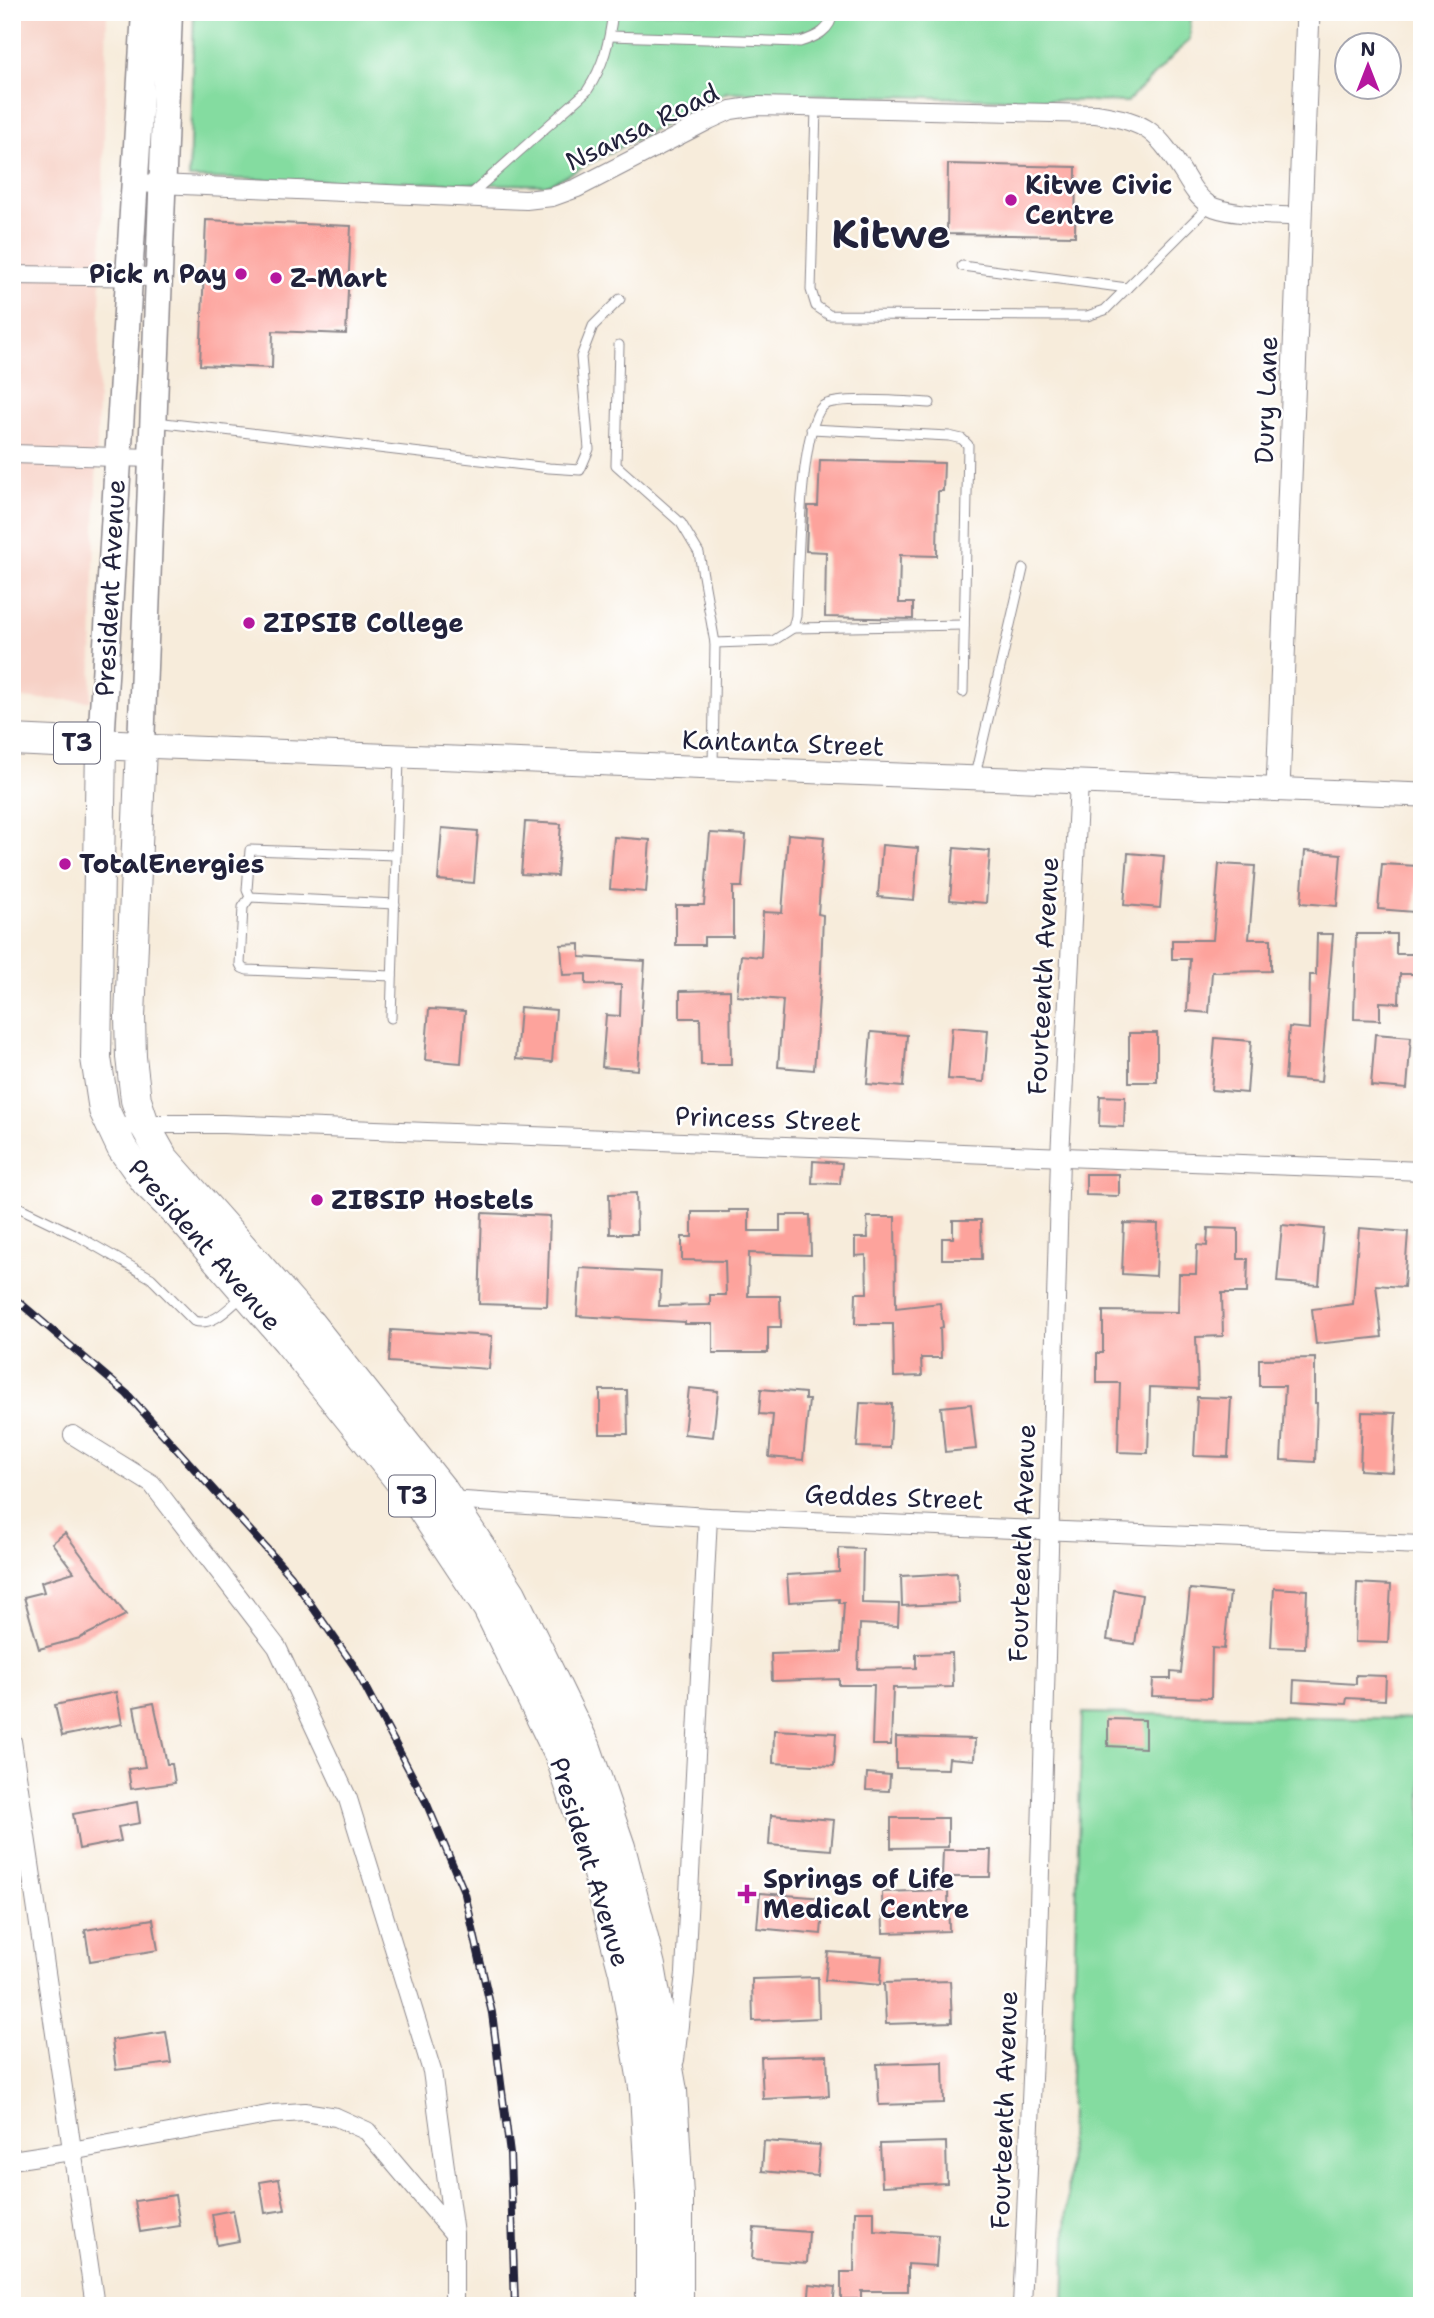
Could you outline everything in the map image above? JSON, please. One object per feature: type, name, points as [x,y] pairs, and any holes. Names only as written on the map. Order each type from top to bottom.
[{"type":"highway","name":"T3","points":[[12,740],[141,746]]},
{"type":"highway","name":"President Avenue","points":[[101,744],[96,1058],[99,1089],[111,1128],[146,1182],[179,1215],[288,1341],[421,1507],[488,1608],[561,1758],[593,1855],[624,1972],[645,2093],[651,2197],[651,2306]]},
{"type":"highway","name":"President Avenue","points":[[141,746],[130,1017],[136,1100],[144,1124],[163,1158],[309,1323],[449,1500],[511,1594],[586,1748],[620,1847],[650,1966],[672,2091],[678,2196],[678,2306]]},
{"type":"highway","points":[[98,898],[135,901]]},
{"type":"highway","points":[[96,1058],[131,1057]]},
{"type":"main road","name":"President Avenue","points":[[141,746],[163,183],[164,13]]},
{"type":"main road","name":"President Avenue","points":[[101,744],[135,183],[164,13]]},
{"type":"street","name":"Dury Lane","points":[[1278,789],[1308,12]]},
{"type":"street","name":"Nsansa Road","points":[[135,183],[466,198],[526,200],[552,197],[577,188],[731,110],[757,106],[1096,114],[1126,119],[1151,131],[1166,147],[1195,192],[1210,205]]},
{"type":"street","points":[[1210,205],[1227,211],[1301,217]]},
{"type":"street","points":[[12,275],[160,277]]},
{"type":"street","points":[[12,454],[152,458]]},
{"type":"street","name":"Kantanta Street","points":[[141,746],[1422,795]]},
{"type":"street","name":"Fourteenth Avenue","points":[[1022,2306],[1038,1928],[1060,1157],[1079,782]]},
{"type":"street","name":"Princess Street","points":[[111,1128],[144,1124],[223,1124],[1422,1171]]},
{"type":"street","points":[[72,1435],[152,1484],[277,1647],[348,1799],[432,2071],[454,2234],[454,2306]]},
{"type":"street","name":"Geddes Street","points":[[449,1500],[708,1517],[1422,1545]]},
{"type":"street","points":[[672,2091],[685,1973],[708,1517]]},
{"type":"street","points":[[12,1741],[95,2306]]},
{"type":"street","points":[[12,2160],[273,2114],[304,2112],[336,2116],[367,2131],[454,2234]]},
{"type":"lane","points":[[466,198],[587,91],[600,70],[610,36],[613,12]]},
{"type":"lane","points":[[610,36],[800,42],[820,35],[832,22],[832,12]]},
{"type":"lane","points":[[816,108],[811,290],[816,306],[829,315],[1087,316],[1105,310],[1210,205]]},
{"type":"lane","points":[[962,266],[1127,288]]},
{"type":"lane","points":[[154,422],[580,470],[589,449],[581,357],[593,326],[620,299]]},
{"type":"lane","points":[[619,345],[616,465],[681,523],[699,553],[715,643],[713,768]]},
{"type":"lane","points":[[793,628],[796,616],[805,459],[811,429],[823,406],[838,400],[930,403]]},
{"type":"lane","points":[[811,429],[949,436],[962,439],[968,445],[963,692]]},
{"type":"lane","points":[[974,779],[1023,569]]},
{"type":"lane","points":[[715,643],[772,641],[793,628],[964,625]]},
{"type":"lane","points":[[391,1018],[399,757]]},
{"type":"lane","points":[[250,897],[247,890],[248,853],[253,849],[396,855]]},
{"type":"lane","points":[[250,897],[395,904]]},
{"type":"lane","points":[[250,897],[243,907],[242,968],[393,975]]},
{"type":"lane","points":[[12,1204],[78,1236],[151,1278],[194,1321],[211,1322],[246,1294]]},
{"type":"shaded area","points":[[12,12],[107,12],[91,701],[12,698]]},
{"type":"green space","points":[[194,12],[1191,12],[1190,39],[1127,102],[727,92],[548,185],[189,178]]},
{"type":"green space","points":[[1082,1713],[1422,1719],[1422,2306],[1064,2306]]},
{"type":"building","name":"Kitwe Civic Centre","points":[[948,164],[1076,167],[1075,236],[947,234]]},
{"type":"building","name":"Z-Mart","points":[[206,220],[351,226],[346,334],[273,331],[272,368],[200,365]]},
{"type":"building","points":[[820,460],[944,463],[943,491],[938,491],[937,556],[900,555],[899,603],[913,603],[913,619],[825,617],[826,552],[806,551],[808,506],[818,506]]},
{"type":"building","points":[[525,822],[561,824],[557,876],[521,874]]},
{"type":"building","points":[[442,828],[478,831],[474,883],[438,880]]},
{"type":"building","points":[[710,833],[746,835],[742,887],[733,887],[733,937],[704,937],[704,945],[676,945],[676,905],[704,905]]},
{"type":"building","points":[[788,834],[824,837],[818,914],[823,915],[821,970],[814,1070],[778,1067],[783,1000],[737,996],[741,955],[761,957],[763,912],[782,913]]},
{"type":"building","points":[[614,837],[650,840],[646,892],[610,889]]},
{"type":"building","points":[[882,845],[918,848],[914,900],[878,897]]},
{"type":"building","points":[[954,848],[990,851],[986,903],[950,900]]},
{"type":"building","points":[[1305,851],[1341,854],[1337,906],[1301,903]]},
{"type":"building","points":[[1128,853],[1164,856],[1160,908],[1124,905]]},
{"type":"building","points":[[1219,864],[1255,866],[1249,939],[1271,939],[1271,971],[1212,972],[1209,1013],[1187,1011],[1190,959],[1172,959],[1172,940],[1213,940]]},
{"type":"building","points":[[1382,864],[1418,866],[1414,912],[1378,909]]},
{"type":"building","points":[[1317,934],[1333,934],[1321,1082],[1285,1079],[1289,1027],[1309,1029],[1310,975],[1316,975]]},
{"type":"building","points":[[1356,934],[1396,934],[1396,954],[1422,954],[1422,974],[1400,974],[1399,1003],[1380,1002],[1380,1020],[1354,1019]]},
{"type":"building","points":[[580,944],[580,957],[645,961],[638,1070],[602,1067],[606,1015],[620,1016],[621,985],[586,984],[586,974],[563,975],[561,945]]},
{"type":"building","points":[[730,990],[731,1065],[701,1065],[700,1018],[680,1018],[680,991]]},
{"type":"building","points":[[520,1007],[556,1010],[552,1062],[516,1059]]},
{"type":"building","points":[[429,1009],[465,1011],[461,1063],[425,1060]]},
{"type":"building","points":[[952,1027],[988,1030],[984,1082],[948,1079]]},
{"type":"building","points":[[871,1032],[907,1035],[903,1087],[867,1084]]},
{"type":"building","points":[[1129,1033],[1157,1033],[1157,1082],[1129,1082]]},
{"type":"building","points":[[1375,1034],[1411,1037],[1407,1089],[1371,1086]]},
{"type":"building","points":[[1215,1038],[1251,1041],[1247,1093],[1211,1090]]},
{"type":"building","points":[[1100,1096],[1125,1097],[1124,1127],[1099,1126]]},
{"type":"building","points":[[813,1161],[842,1163],[840,1184],[812,1183]]},
{"type":"building","points":[[1086,1174],[1119,1174],[1119,1196],[1086,1195]]},
{"type":"building","points":[[636,1193],[637,1234],[610,1234],[609,1194]]},
{"type":"building","points":[[749,1210],[749,1231],[780,1231],[780,1215],[810,1215],[811,1255],[749,1253],[748,1296],[780,1296],[781,1327],[768,1327],[768,1353],[713,1353],[713,1324],[577,1316],[580,1268],[661,1272],[659,1306],[710,1305],[710,1295],[726,1295],[725,1261],[682,1260],[682,1237],[692,1237],[692,1212]]},
{"type":"building","points":[[482,1213],[550,1216],[547,1306],[479,1304]]},
{"type":"building","points":[[867,1217],[895,1217],[896,1308],[940,1303],[943,1327],[940,1328],[941,1358],[921,1358],[922,1376],[894,1377],[893,1324],[855,1324],[856,1293],[867,1293],[866,1255],[855,1256],[855,1238],[868,1238]]},
{"type":"building","points":[[953,1220],[981,1220],[982,1259],[942,1259],[942,1238],[953,1238]]},
{"type":"building","points":[[1124,1223],[1158,1224],[1156,1276],[1122,1274]]},
{"type":"building","points":[[1282,1225],[1324,1229],[1319,1285],[1277,1282]]},
{"type":"building","points":[[1208,1228],[1238,1229],[1238,1259],[1248,1259],[1247,1293],[1222,1293],[1223,1336],[1196,1337],[1198,1389],[1150,1387],[1148,1453],[1118,1452],[1120,1383],[1097,1383],[1097,1353],[1103,1353],[1103,1311],[1178,1312],[1179,1274],[1196,1274],[1197,1245],[1207,1246]]},
{"type":"building","points":[[1359,1228],[1408,1232],[1404,1287],[1376,1285],[1382,1337],[1316,1344],[1312,1309],[1353,1304]]},
{"type":"building","points":[[391,1330],[492,1336],[489,1369],[389,1362]]},
{"type":"building","points":[[1315,1358],[1315,1462],[1281,1460],[1285,1386],[1259,1386],[1259,1359]]},
{"type":"building","points":[[689,1388],[718,1391],[713,1437],[684,1434]]},
{"type":"building","points":[[761,1389],[805,1393],[805,1400],[809,1400],[803,1460],[769,1457],[773,1415],[759,1414]]},
{"type":"building","points":[[600,1390],[627,1390],[628,1434],[600,1434]]},
{"type":"building","points":[[1197,1397],[1231,1398],[1228,1457],[1194,1456]]},
{"type":"building","points":[[860,1403],[892,1404],[890,1448],[857,1447]]},
{"type":"building","points":[[971,1404],[976,1449],[945,1452],[941,1407]]},
{"type":"building","points":[[1362,1412],[1396,1413],[1393,1472],[1360,1470]]},
{"type":"building","points":[[65,1533],[126,1615],[80,1638],[39,1649],[24,1597],[44,1592],[41,1582],[74,1572],[52,1543]]},
{"type":"building","points":[[839,1548],[863,1549],[862,1603],[899,1604],[898,1626],[860,1624],[858,1669],[916,1668],[916,1654],[952,1653],[953,1687],[893,1688],[891,1745],[872,1745],[874,1685],[839,1685],[839,1679],[772,1681],[771,1654],[841,1652],[844,1603],[839,1603],[839,1599],[789,1602],[787,1575],[839,1572]]},
{"type":"building","points":[[957,1573],[959,1603],[902,1606],[901,1576]]},
{"type":"building","points":[[1357,1583],[1391,1585],[1388,1643],[1355,1642]]},
{"type":"building","points":[[1274,1588],[1307,1590],[1305,1648],[1271,1647]]},
{"type":"building","points":[[1190,1589],[1230,1593],[1224,1649],[1212,1648],[1211,1698],[1152,1696],[1153,1679],[1171,1679],[1171,1672],[1181,1673]]},
{"type":"building","points":[[1114,1590],[1142,1595],[1135,1644],[1107,1640]]},
{"type":"building","points":[[1356,1675],[1386,1676],[1385,1700],[1347,1698],[1346,1704],[1293,1701],[1294,1680],[1356,1684]]},
{"type":"building","points":[[116,1692],[122,1724],[62,1736],[55,1705]]},
{"type":"building","points":[[154,1703],[167,1764],[172,1764],[175,1783],[131,1789],[128,1769],[145,1767],[134,1707]]},
{"type":"building","points":[[1108,1719],[1145,1720],[1145,1748],[1108,1746]]},
{"type":"building","points":[[774,1730],[836,1733],[834,1766],[773,1763]]},
{"type":"building","points":[[896,1737],[975,1739],[974,1760],[949,1758],[948,1769],[896,1768]]},
{"type":"building","points":[[867,1773],[890,1775],[889,1791],[866,1790]]},
{"type":"building","points":[[137,1802],[140,1823],[118,1827],[121,1841],[79,1849],[73,1814]]},
{"type":"building","points":[[771,1815],[834,1820],[831,1850],[769,1845]]},
{"type":"building","points":[[891,1818],[948,1818],[948,1847],[891,1848]]},
{"type":"building","points":[[943,1850],[991,1850],[990,1877],[942,1877]]},
{"type":"building","points":[[948,1890],[949,1931],[883,1933],[882,1892]]},
{"type":"building","points":[[760,1893],[824,1898],[821,1934],[757,1928]]},
{"type":"building","points":[[153,1919],[158,1950],[90,1961],[85,1930]]},
{"type":"building","points":[[828,1952],[882,1956],[880,1985],[825,1980]]},
{"type":"building","points":[[818,1977],[819,2018],[753,2021],[752,1979]]},
{"type":"building","points":[[950,1981],[952,2022],[886,2024],[884,1983]]},
{"type":"building","points":[[166,2032],[171,2063],[116,2070],[112,2040]]},
{"type":"building","points":[[827,2055],[829,2096],[763,2099],[761,2057]]},
{"type":"building","points":[[943,2062],[944,2103],[879,2105],[877,2064]]},
{"type":"building","points":[[764,2141],[820,2145],[817,2176],[762,2171]]},
{"type":"building","points":[[946,2142],[947,2183],[882,2186],[880,2144]]},
{"type":"building","points":[[279,2179],[285,2210],[265,2213],[260,2182]]},
{"type":"building","points":[[175,2195],[180,2226],[140,2232],[135,2201]]},
{"type":"building","points":[[233,2210],[239,2241],[217,2245],[212,2214]]},
{"type":"building","points":[[855,2211],[874,2211],[874,2231],[938,2235],[936,2266],[908,2264],[908,2291],[861,2291],[861,2299],[841,2299],[841,2272],[854,2272]]},
{"type":"building","points":[[754,2228],[809,2232],[807,2263],[752,2259]]},
{"type":"building","points":[[810,2284],[835,2287],[833,2306],[808,2306]]},
{"type":"railway","points":[[12,1296],[127,1394],[291,1576],[354,1666],[426,1802],[465,1894],[492,2013],[510,2154],[515,2306]]},
{"type":"place","name":"Kitwe Civic Centre","points":[[1011,200]]},
{"type":"place","name":"Pick n Pay","points":[[241,274]]},
{"type":"place","name":"Z-Mart","points":[[276,278]]},
{"type":"place","name":"ZIPSIB College","points":[[249,623]]},
{"type":"place","name":"TotalEnergies","points":[[65,864]]},
{"type":"place","name":"ZIBSIP Hostels","points":[[317,1200]]},
{"type":"place","name":"Springs of Life Medical Centre","points":[[747,1894]]},
{"type":"district","name":"Kitwe","points":[[891,234]]}]
